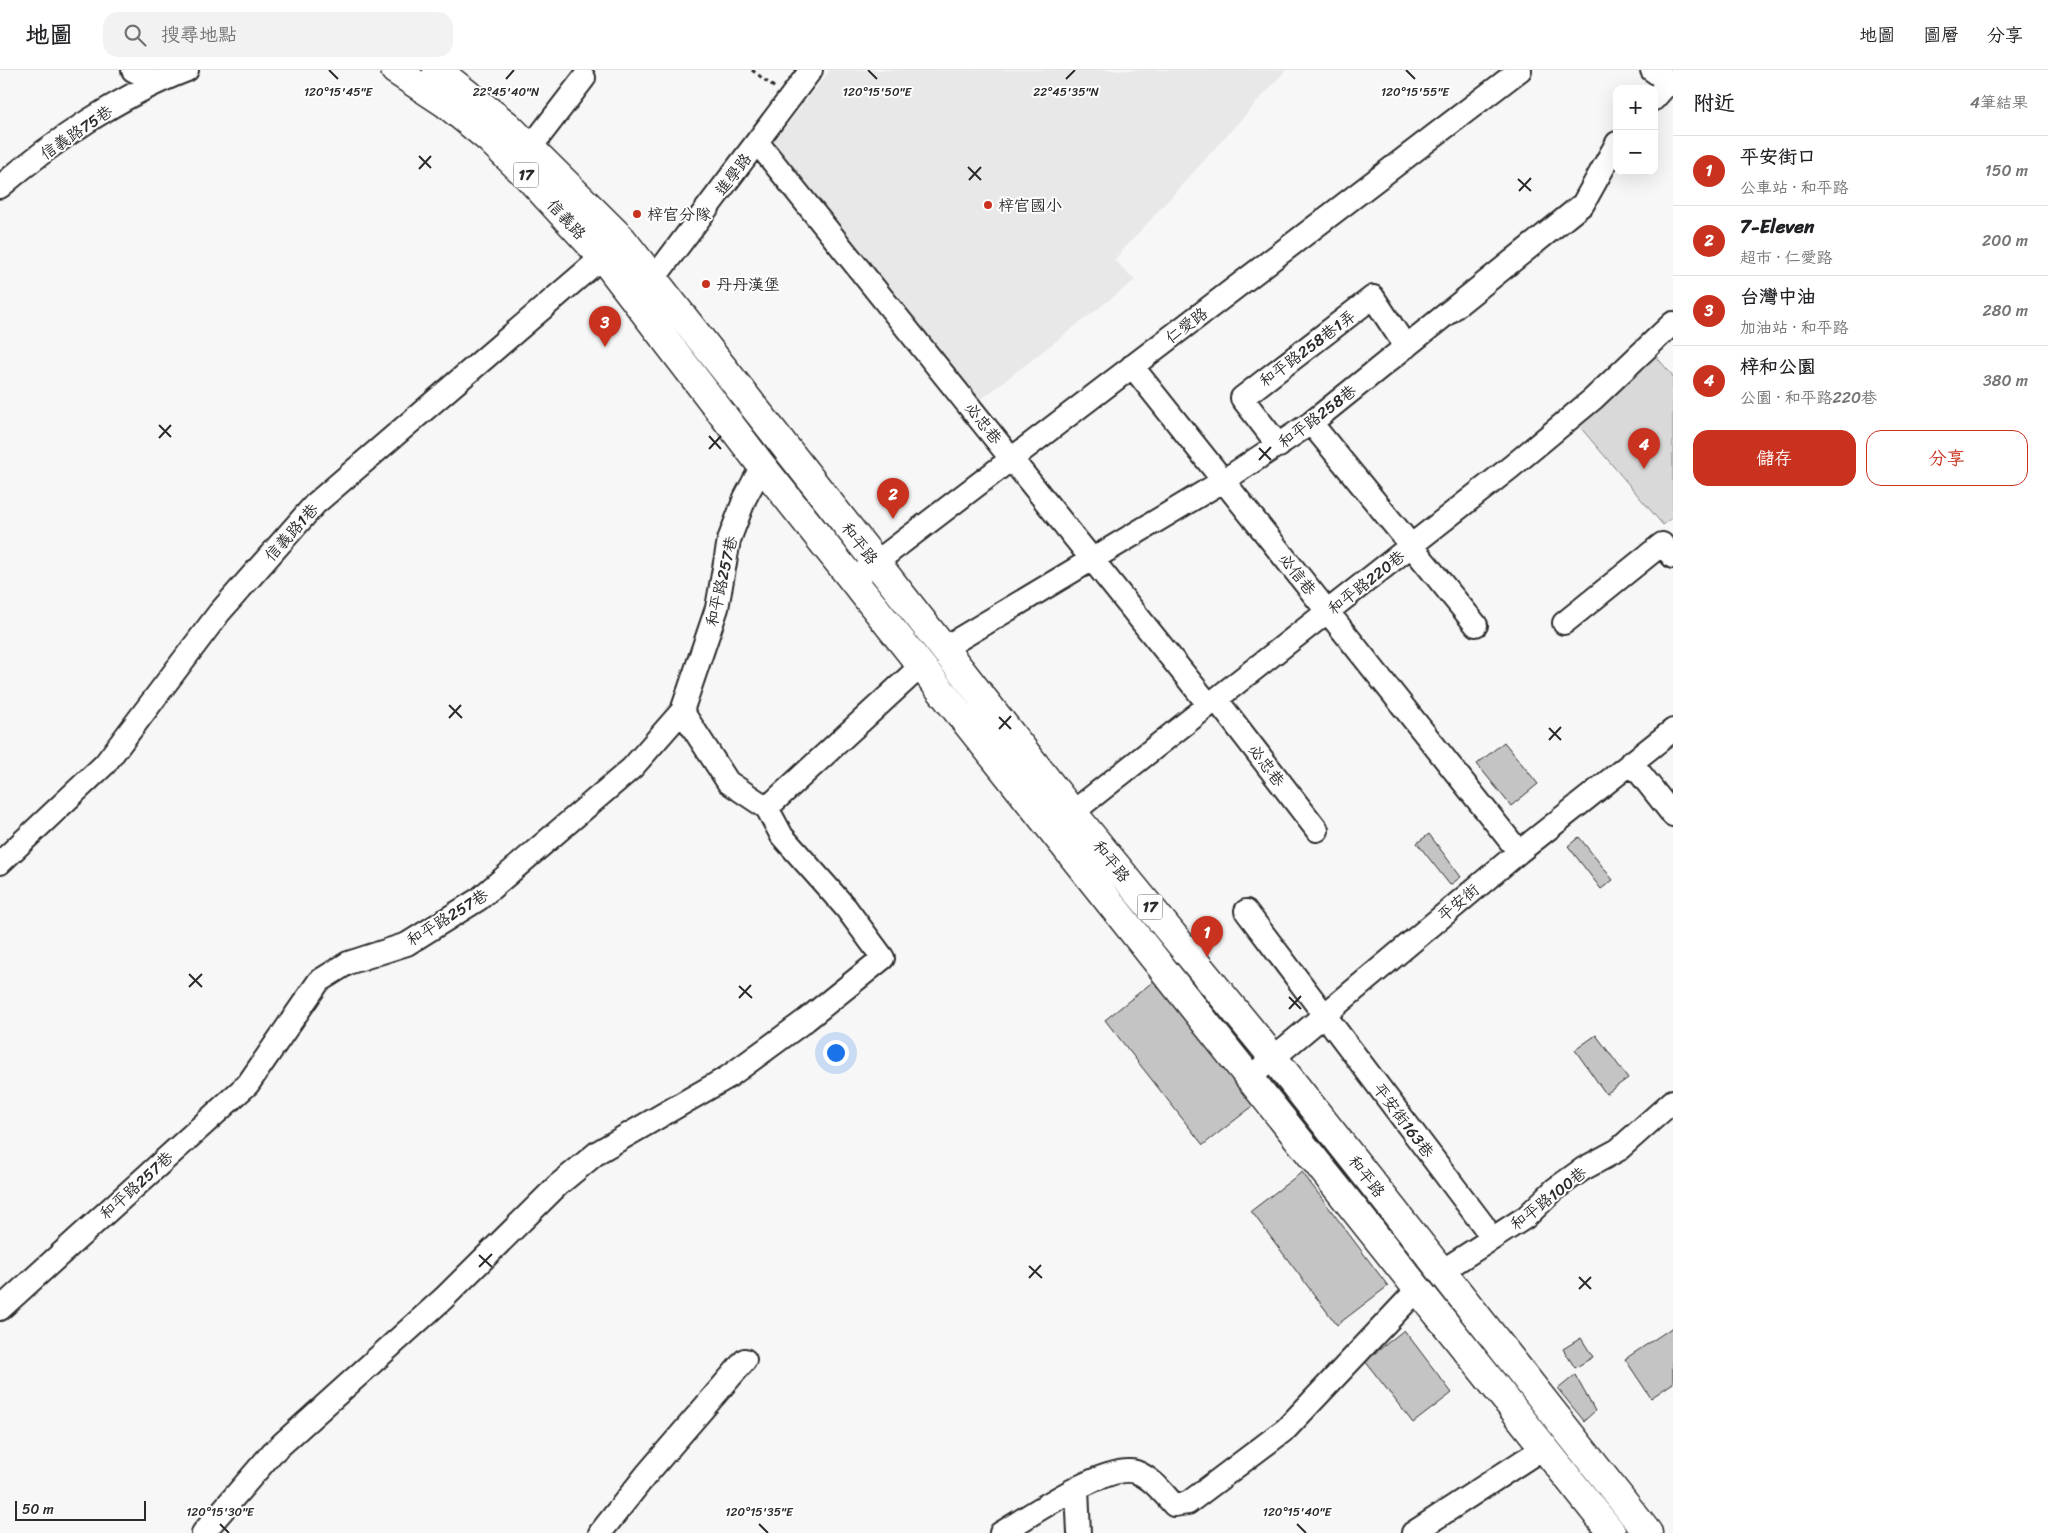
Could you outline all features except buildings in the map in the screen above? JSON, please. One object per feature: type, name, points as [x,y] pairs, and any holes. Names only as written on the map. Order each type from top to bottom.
[{"type":"main road","name":"信義路","points":[[395,70],[445,103],[488,139],[530,179],[603,258],[636,302]]},
{"type":"main road","name":"信義路","points":[[437,70],[508,126],[530,147],[622,240],[654,280]]},
{"type":"main road","name":"和平路","points":[[654,280],[1073,813],[1272,1056],[1648,1533]]},
{"type":"main road","name":"和平路","points":[[636,302],[762,466],[1248,1079],[1606,1526]]},
{"type":"main road","points":[[1606,1526],[1624,1502]]},
{"type":"street","points":[[133,70],[156,82]]},
{"type":"street","name":"信義路75巷","points":[[0,188],[78,128],[156,82],[186,70]]},
{"type":"street","name":"進學路","points":[[636,302],[811,70]]},
{"type":"street","name":"仁愛路","points":[[853,580],[1520,70]]},
{"type":"street","points":[[530,147],[584,78]]},
{"type":"street","name":"必忠巷","points":[[757,142],[1013,458],[1092,560],[1213,702],[1317,830]]},
{"type":"street","name":"和平路258巷","points":[[944,648],[1224,481],[1311,423],[1583,204],[1613,150]]},
{"type":"street","name":"信義路1巷","points":[[0,864],[105,764],[219,613],[315,504],[622,240]]},
{"type":"street","name":"和平路258巷1弄","points":[[1278,446],[1242,398],[1373,298],[1406,348]]},
{"type":"street","name":"和平路220巷","points":[[1050,829],[1073,813],[1413,545],[1592,400],[1673,323]]},
{"type":"street","name":"必信巷","points":[[1132,366],[1519,852]]},
{"type":"street","points":[[1311,423],[1413,545],[1476,625]]},
{"type":"street","name":"和平路257巷","points":[[0,1309],[248,1084],[319,981],[348,963],[407,944],[479,899],[632,768],[682,711],[717,608],[729,540],[745,498],[762,466]]},
{"type":"street","points":[[1564,623],[1668,550]]},
{"type":"street","points":[[767,808],[921,666]]},
{"type":"street","points":[[203,1533],[272,1453],[444,1298],[558,1185],[598,1152],[728,1077],[806,1020],[883,958],[846,908],[782,836],[767,808],[728,782],[682,711]]},
{"type":"street","name":"平安街","points":[[1248,1079],[1272,1056],[1519,852],[1673,730]]},
{"type":"street","points":[[1631,762],[1673,815]]},
{"type":"street","name":"平安街163巷","points":[[1246,911],[1484,1226]]},
{"type":"street","name":"和平路100巷","points":[[1442,1271],[1526,1217],[1555,1189],[1583,1169],[1618,1150],[1673,1102]]},
{"type":"street","points":[[1001,1533],[1108,1473],[1135,1472],[1150,1480],[1174,1505],[1188,1502],[1286,1429],[1418,1289]]},
{"type":"street","points":[[600,1533],[646,1475],[745,1360]]},
{"type":"street","points":[[1413,1533],[1543,1448]]},
{"type":"street","points":[[1077,1489],[1079,1533]]},
{"type":"path","points":[[752,70],[790,100]]},
{"type":"shaded area","name":"梓官國小","points":[[830,70],[1286,70],[1114,260],[1135,280],[976,403],[767,150]]},
{"type":"shaded area","points":[[1654,354],[1673,376],[1673,517],[1663,525],[1575,421]]},
{"type":"place","name":"梓官國小","points":[[988,205]]},
{"type":"place","name":"梓官分隊","points":[[637,214]]},
{"type":"place","name":"丹丹漢堡","points":[[706,284]]},
{"type":"place","name":"台灣中油","points":[[605,347]]},
{"type":"place","name":"梓和公園","points":[[1644,469]]},
{"type":"place","name":"7-Eleven","points":[[893,519]]},
{"type":"place","name":"平安街口","points":[[1207,957]]}]
